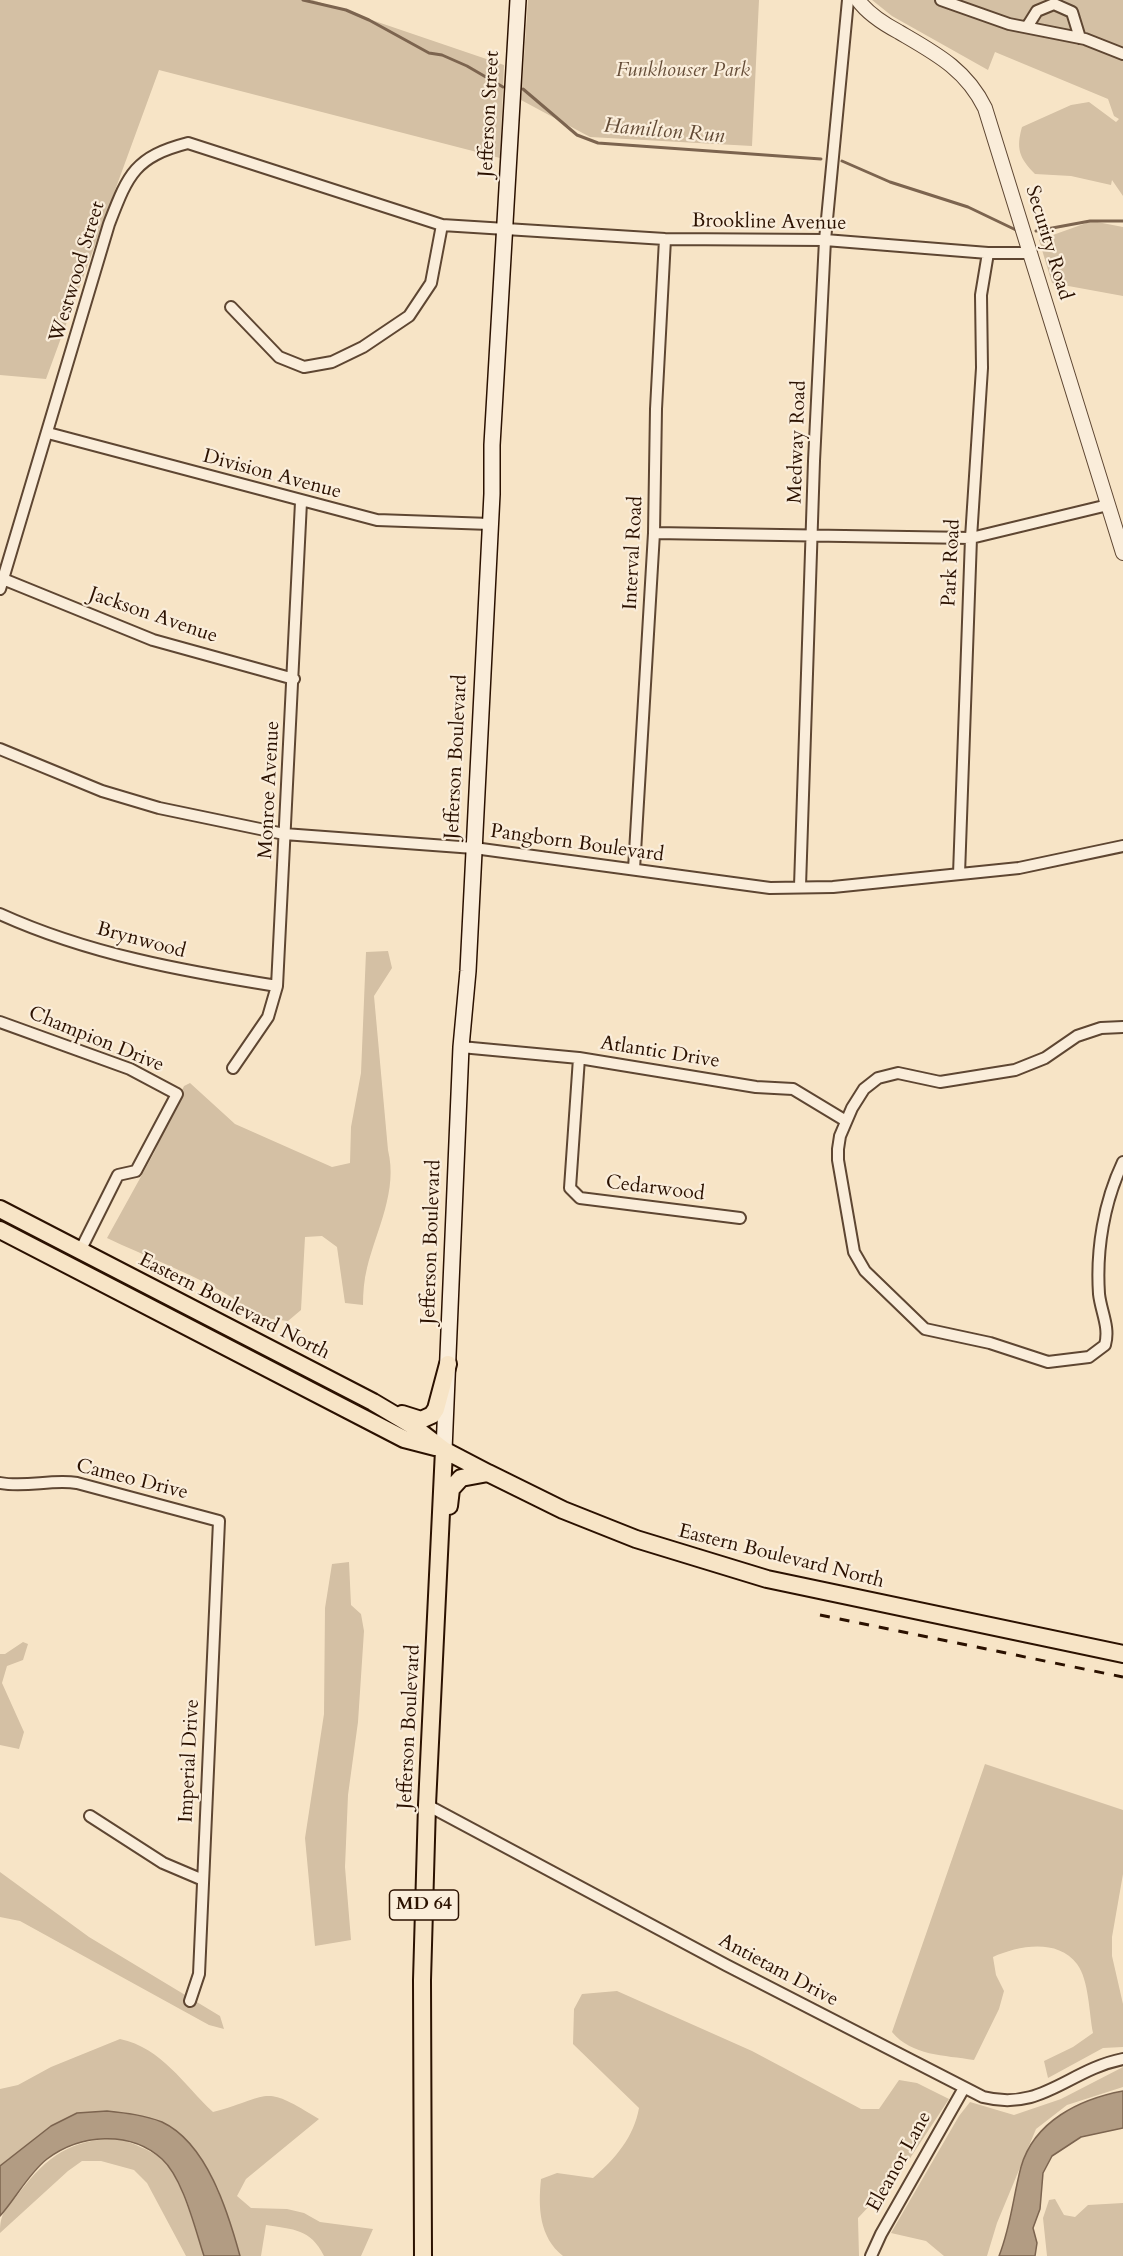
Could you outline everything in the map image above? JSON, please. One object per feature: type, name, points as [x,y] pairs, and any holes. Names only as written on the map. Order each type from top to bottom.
[{"type":"main road","name":"Jefferson Street","points":[[506,231],[518,0]]},
{"type":"main road","name":"Jefferson Boulevard","points":[[423,2256],[422,1980],[427,1805],[461,1047],[474,848],[492,445],[506,231]]},
{"type":"main road","name":"Eastern Boulevard North","points":[[2,1214],[80,1251],[373,1402],[410,1424],[444,1450],[488,1473],[563,1510],[636,1539],[699,1560],[830,1594],[1123,1654]]},
{"type":"main road","name":"Eastern Boulevard North","points":[[0,1230],[404,1439],[444,1450]]},
{"type":"main road","points":[[373,1402],[414,1419],[427,1418],[436,1409],[448,1364]]},
{"type":"main road","points":[[440,1554],[451,1489],[461,1478],[488,1473]]},
{"type":"street","name":"Medway Road","points":[[800,886],[814,461],[825,240],[848,0]]},
{"type":"street","name":"Security Road","points":[[858,0],[884,24],[950,62],[976,90],[993,130],[1123,553]]},
{"type":"street","points":[[941,0],[1009,24],[1080,38],[1123,54]]},
{"type":"street","points":[[1026,27],[1037,11],[1054,4],[1072,12],[1080,38]]},
{"type":"street","name":"Westwood Street","points":[[1,584],[109,224],[124,185],[142,163],[160,150],[188,143],[442,225],[506,231]]},
{"type":"street","points":[[231,307],[279,357],[304,367],[332,362],[363,347],[409,316],[431,283],[442,225]]},
{"type":"street","name":"Brookline Avenue","points":[[506,231],[665,239],[825,240],[988,254],[1031,253]]},
{"type":"street","name":"Interval Road","points":[[634,869],[654,532],[656,410],[665,239]]},
{"type":"street","name":"Park Road","points":[[959,874],[970,538],[982,368],[981,295],[988,254]]},
{"type":"street","name":"Division Avenue","points":[[48,433],[377,520],[490,524]]},
{"type":"street","name":"Monroe Avenue","points":[[233,1068],[268,1017],[277,986],[294,679],[301,501]]},
{"type":"street","points":[[654,532],[970,538],[1108,505]]},
{"type":"street","name":"Jackson Avenue","points":[[1,584],[153,640],[294,679]]},
{"type":"street","name":"Pangborn Boulevard","points":[[0,749],[102,790],[159,808],[284,834],[474,848],[759,887],[833,886],[1019,868],[1123,846]]},
{"type":"street","name":"Brynwood","points":[[0,914],[35,930],[171,969],[277,986]]},
{"type":"street","name":"Champion Drive","points":[[0,1022],[130,1069],[177,1095],[136,1171],[118,1175],[80,1251]]},
{"type":"street","points":[[1123,1027],[1101,1028],[1077,1036],[1046,1058],[1015,1070],[940,1082],[898,1073],[888,1074],[864,1089],[846,1120],[840,1136],[838,1160],[850,1241],[865,1271],[925,1329],[990,1343],[1048,1362],[1089,1357],[1105,1345],[1106,1324],[1099,1296],[1102,1236],[1110,1189],[1123,1162]]},
{"type":"street","name":"Atlantic Drive","points":[[461,1047],[579,1058],[756,1087],[793,1089],[846,1120]]},
{"type":"street","name":"Cedarwood","points":[[579,1058],[570,1188],[580,1198],[741,1218]]},
{"type":"street","name":"Cameo Drive","points":[[0,1483],[27,1486],[62,1481],[219,1521]]},
{"type":"street","name":"Imperial Drive","points":[[190,2001],[199,1974],[219,1521]]},
{"type":"street","name":"Antietam Drive","points":[[427,1805],[964,2088],[992,2099],[1016,2102],[1042,2094],[1098,2066],[1123,2059]]},
{"type":"street","points":[[90,1816],[163,1863],[203,1880]]},
{"type":"street","name":"Eleanor Lane","points":[[871,2256],[897,2204],[964,2088]]},
{"type":"green space","points":[[0,0],[313,0],[504,65],[500,158],[159,70],[46,379],[0,375]]},
{"type":"green space","name":"Funkhouser Park","points":[[528,0],[759,0],[752,146],[590,137],[521,100]]},
{"type":"green space","points":[[872,0],[1123,0],[1123,196],[1112,180],[1111,185],[1071,176],[1035,174],[1022,158],[1019,147],[1022,127],[1071,105],[1089,102],[1116,122],[1119,119],[1114,116],[1108,99],[995,52],[988,70],[892,16]]},
{"type":"green space","points":[[1092,221],[1123,227],[1123,296],[1052,283],[1039,240]]},
{"type":"green space","points":[[388,951],[392,968],[374,996],[390,1180],[385,1209],[366,1273],[363,1305],[345,1303],[337,1247],[322,1236],[305,1237],[301,1310],[288,1321],[275,1320],[251,1311],[207,1284],[107,1238],[154,1153],[184,1086],[190,1083],[235,1124],[332,1167],[350,1163],[351,1127],[361,1073],[366,952]]},
{"type":"green space","points":[[349,1562],[351,1605],[361,1614],[364,1631],[358,1722],[348,1795],[345,1867],[351,1940],[315,1946],[305,1838],[324,1714],[325,1608],[332,1564]]},
{"type":"green space","points":[[23,1642],[28,1644],[23,1660],[7,1666],[2,1683],[24,1732],[19,1749],[0,1745],[0,1654],[5,1654]]},
{"type":"green space","points":[[985,1764],[1123,1810],[1123,1874],[1112,1937],[1112,1956],[1123,2004],[1123,2047],[1103,2048],[1048,2078],[1044,2061],[1073,2047],[1093,2033],[1081,1971],[1069,1956],[1059,1950],[1048,1947],[1025,1948],[993,1957],[996,1975],[1004,1991],[999,2009],[974,2060],[919,2050],[900,2040],[892,2032]]},
{"type":"green space","points":[[0,1872],[89,1937],[220,2016],[224,2029],[209,2025],[20,1921],[0,1917]]},
{"type":"green space","points":[[617,1991],[752,2051],[861,2109],[879,2109],[899,2080],[917,2083],[949,2099],[901,2172],[858,2218],[859,2256],[563,2256],[555,2248],[549,2240],[542,2221],[541,2179],[557,2173],[593,2178],[609,2163],[628,2138],[639,2108],[573,2044],[574,2009],[582,1994]]},
{"type":"green space","points":[[120,2039],[148,2050],[160,2059],[213,2112],[267,2096],[286,2100],[319,2119],[246,2179],[237,2196],[251,2208],[287,2209],[304,2213],[320,2222],[373,2229],[361,2256],[324,2256],[307,2235],[266,2225],[261,2256],[240,2256],[218,2188],[201,2160],[162,2123],[9,2158],[0,2166],[0,2089],[18,2085],[51,2067]]},
{"type":"green space","points":[[1123,2067],[1123,2087],[1067,2105],[1036,2129],[997,2223],[987,2256],[944,2256],[926,2241],[891,2233],[959,2116],[970,2102],[1014,2115],[1061,2099]]},
{"type":"green space","points":[[119,2138],[151,2152],[168,2166],[187,2204],[204,2256],[186,2256],[147,2183],[134,2170],[101,2161],[82,2161],[0,2233],[1,2220],[7,2208],[50,2159],[73,2146],[102,2139]]},
{"type":"green space","points":[[1055,2199],[1064,2215],[1075,2217],[1088,2205],[1123,2203],[1123,2256],[1047,2256],[1043,2218],[1049,2200]]},
{"type":"shaded area","points":[[1123,2091],[1123,2128],[1081,2137],[1052,2156],[1043,2173],[1040,2209],[1033,2228],[1037,2243],[1035,2256],[999,2256],[1021,2167],[1036,2137],[1048,2125],[1075,2106]]},
{"type":"shaded area","points":[[107,2111],[142,2116],[162,2122],[178,2132],[191,2146],[203,2162],[222,2200],[240,2256],[204,2256],[188,2204],[169,2168],[162,2159],[149,2150],[135,2143],[120,2140],[89,2140],[74,2144],[47,2159],[34,2171],[0,2216],[0,2166],[51,2126],[77,2113]]},
{"type":"waterway","name":"Hamilton Run","points":[[303,0],[346,10],[369,20],[429,53],[442,55],[467,66],[503,87]]},
{"type":"waterway","name":"Hamilton Run","points":[[523,89],[577,135],[598,143],[821,159]]},
{"type":"waterway","name":"Hamilton Run","points":[[842,161],[890,182],[968,207],[1016,230]]},
{"type":"waterway","name":"Hamilton Run","points":[[1036,231],[1090,221],[1123,221]]},
{"type":"railway","points":[[820,1615],[1123,1677]]}]
